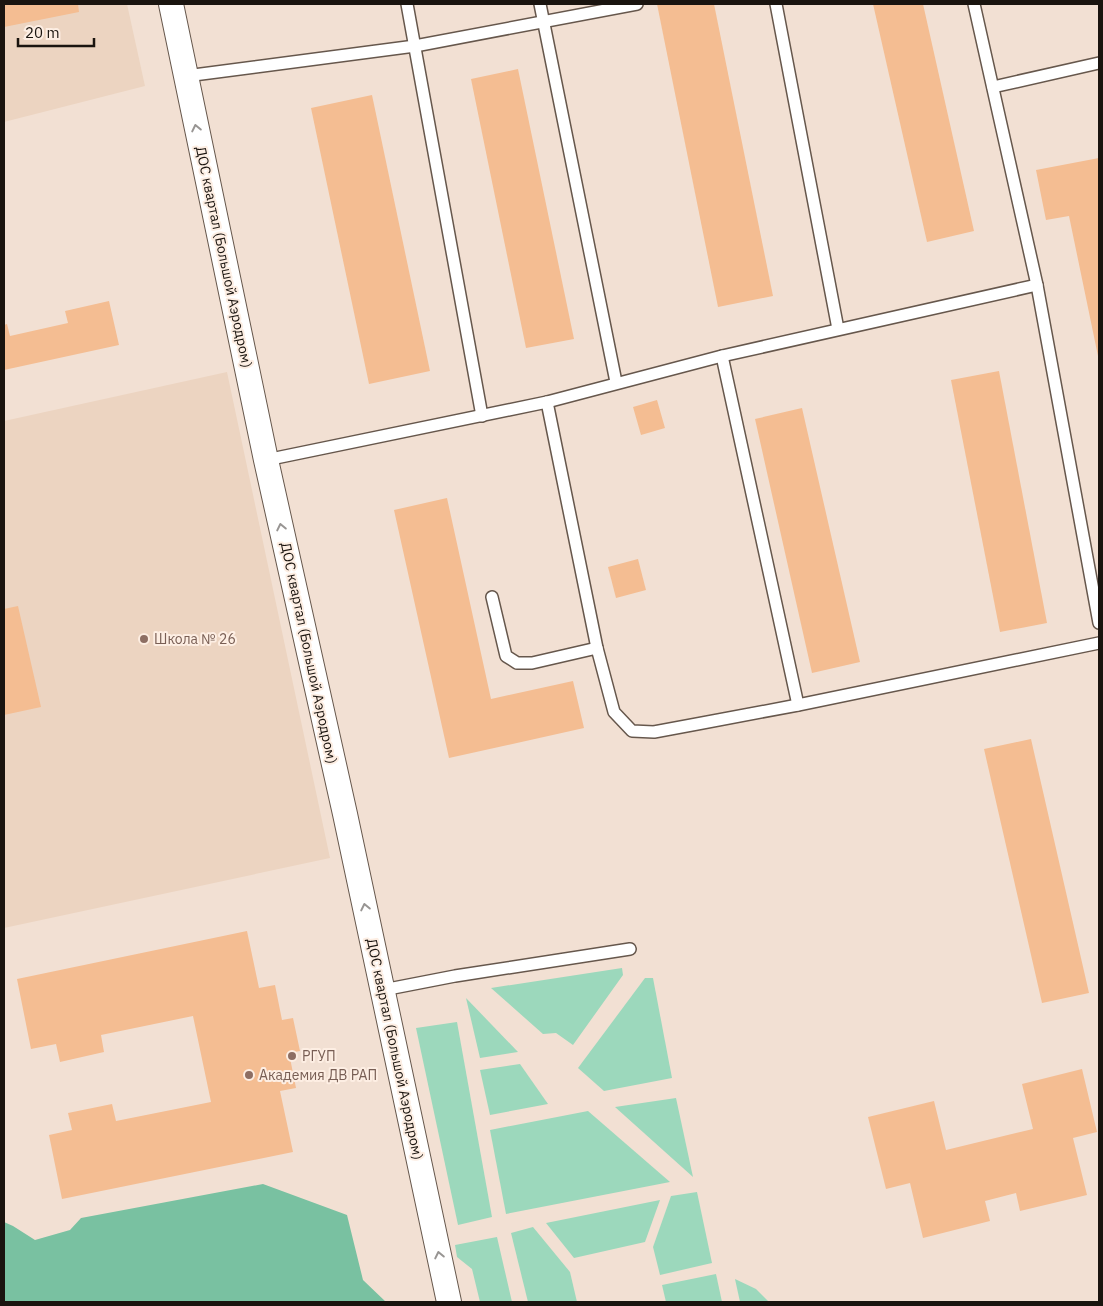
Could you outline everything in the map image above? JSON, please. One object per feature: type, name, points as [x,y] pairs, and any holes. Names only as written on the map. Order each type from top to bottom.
[{"type":"street","name":"ДОС квартал (Большой Аэродром)","points":[[171,4],[266,460],[383,990],[449,1302]]},
{"type":"lane","points":[[407,4],[482,416]]},
{"type":"lane","points":[[540,4],[616,382]]},
{"type":"lane","points":[[186,76],[415,46],[638,4]]},
{"type":"lane","points":[[776,4],[838,330]]},
{"type":"lane","points":[[974,4],[1037,284],[1099,623]]},
{"type":"lane","points":[[993,87],[1099,63]]},
{"type":"lane","points":[[266,460],[547,402],[616,382],[722,356],[1037,284]]},
{"type":"lane","points":[[722,356],[798,705]]},
{"type":"lane","points":[[547,402],[597,648],[614,712],[632,731],[654,732],[798,705],[1099,643]]},
{"type":"lane","points":[[492,597],[506,656],[517,663],[532,663],[597,648]]},
{"type":"lane","points":[[383,990],[455,976],[630,949]]},
{"type":"shaded area","points":[[4,4],[127,4],[145,86],[4,122]]},
{"type":"shaded area","name":"Школа № 26","points":[[227,372],[330,858],[4,928],[4,421]]},
{"type":"green space","points":[[622,968],[623,975],[573,1045],[556,1033],[543,1034],[491,988]]},
{"type":"green space","points":[[645,978],[653,978],[672,1078],[604,1091],[578,1068]]},
{"type":"green space","points":[[466,998],[518,1052],[480,1058]]},
{"type":"green space","points":[[457,1022],[492,1217],[458,1225],[416,1028]]},
{"type":"green space","points":[[520,1064],[548,1104],[490,1115],[480,1070]]},
{"type":"green space","points":[[676,1098],[693,1177],[615,1107]]},
{"type":"green space","points":[[588,1111],[670,1182],[506,1214],[490,1130]]},
{"type":"green space","points":[[263,1184],[347,1215],[363,1280],[386,1302],[4,1302],[4,1222],[35,1240],[70,1230],[81,1218]]},
{"type":"green space","points":[[697,1192],[712,1263],[660,1275],[653,1247],[671,1196]]},
{"type":"green space","points":[[660,1200],[645,1242],[574,1258],[546,1223]]},
{"type":"green space","points":[[533,1227],[570,1272],[577,1302],[528,1302],[511,1233]]},
{"type":"green space","points":[[497,1237],[512,1302],[480,1302],[472,1269],[457,1257],[455,1245]]},
{"type":"green space","points":[[716,1274],[722,1302],[666,1302],[662,1285]]},
{"type":"green space","points":[[735,1279],[756,1289],[769,1302],[740,1302]]},
{"type":"building","points":[[4,4],[78,4],[79,12],[4,27]]},
{"type":"building","points":[[657,4],[714,4],[773,296],[718,307]]},
{"type":"building","points":[[873,4],[923,4],[974,231],[927,242]]},
{"type":"building","points":[[518,69],[574,339],[526,348],[471,79]]},
{"type":"building","points":[[372,95],[430,371],[369,384],[311,108]]},
{"type":"building","points":[[1099,158],[1098,356],[1069,216],[1046,220],[1036,170]]},
{"type":"building","points":[[109,301],[119,345],[4,370],[4,325],[7,324],[10,336],[68,323],[65,311]]},
{"type":"building","points":[[999,371],[1047,623],[1000,632],[951,380]]},
{"type":"building","points":[[657,400],[665,428],[641,435],[633,407]]},
{"type":"building","points":[[802,408],[860,662],[812,673],[755,419]]},
{"type":"building","points":[[447,498],[491,699],[573,681],[584,728],[449,758],[394,510]]},
{"type":"building","points":[[638,559],[646,590],[616,598],[608,567]]},
{"type":"building","points":[[18,606],[41,707],[4,715],[4,609]]},
{"type":"building","points":[[1031,739],[1089,993],[1042,1003],[984,749]]},
{"type":"building","name":"Академия ДВ РАП","points":[[247,931],[259,988],[275,985],[282,1020],[293,1018],[300,1051],[289,1053],[296,1088],[280,1091],[293,1152],[62,1199],[49,1135],[72,1130],[68,1113],[112,1104],[116,1121],[211,1102],[193,1016],[101,1035],[104,1052],[60,1062],[56,1044],[31,1049],[17,979]]},
{"type":"building","points":[[1082,1069],[1097,1132],[1073,1138],[1087,1195],[1020,1211],[1016,1193],[985,1201],[990,1221],[923,1238],[910,1183],[886,1189],[868,1117],[934,1101],[946,1150],[1033,1129],[1022,1084]]},
{"type":"place","name":"Школа № 26","points":[[144,639]]},
{"type":"place","name":"РГУП","points":[[292,1056]]},
{"type":"place","name":"Академия ДВ РАП","points":[[249,1075]]}]
